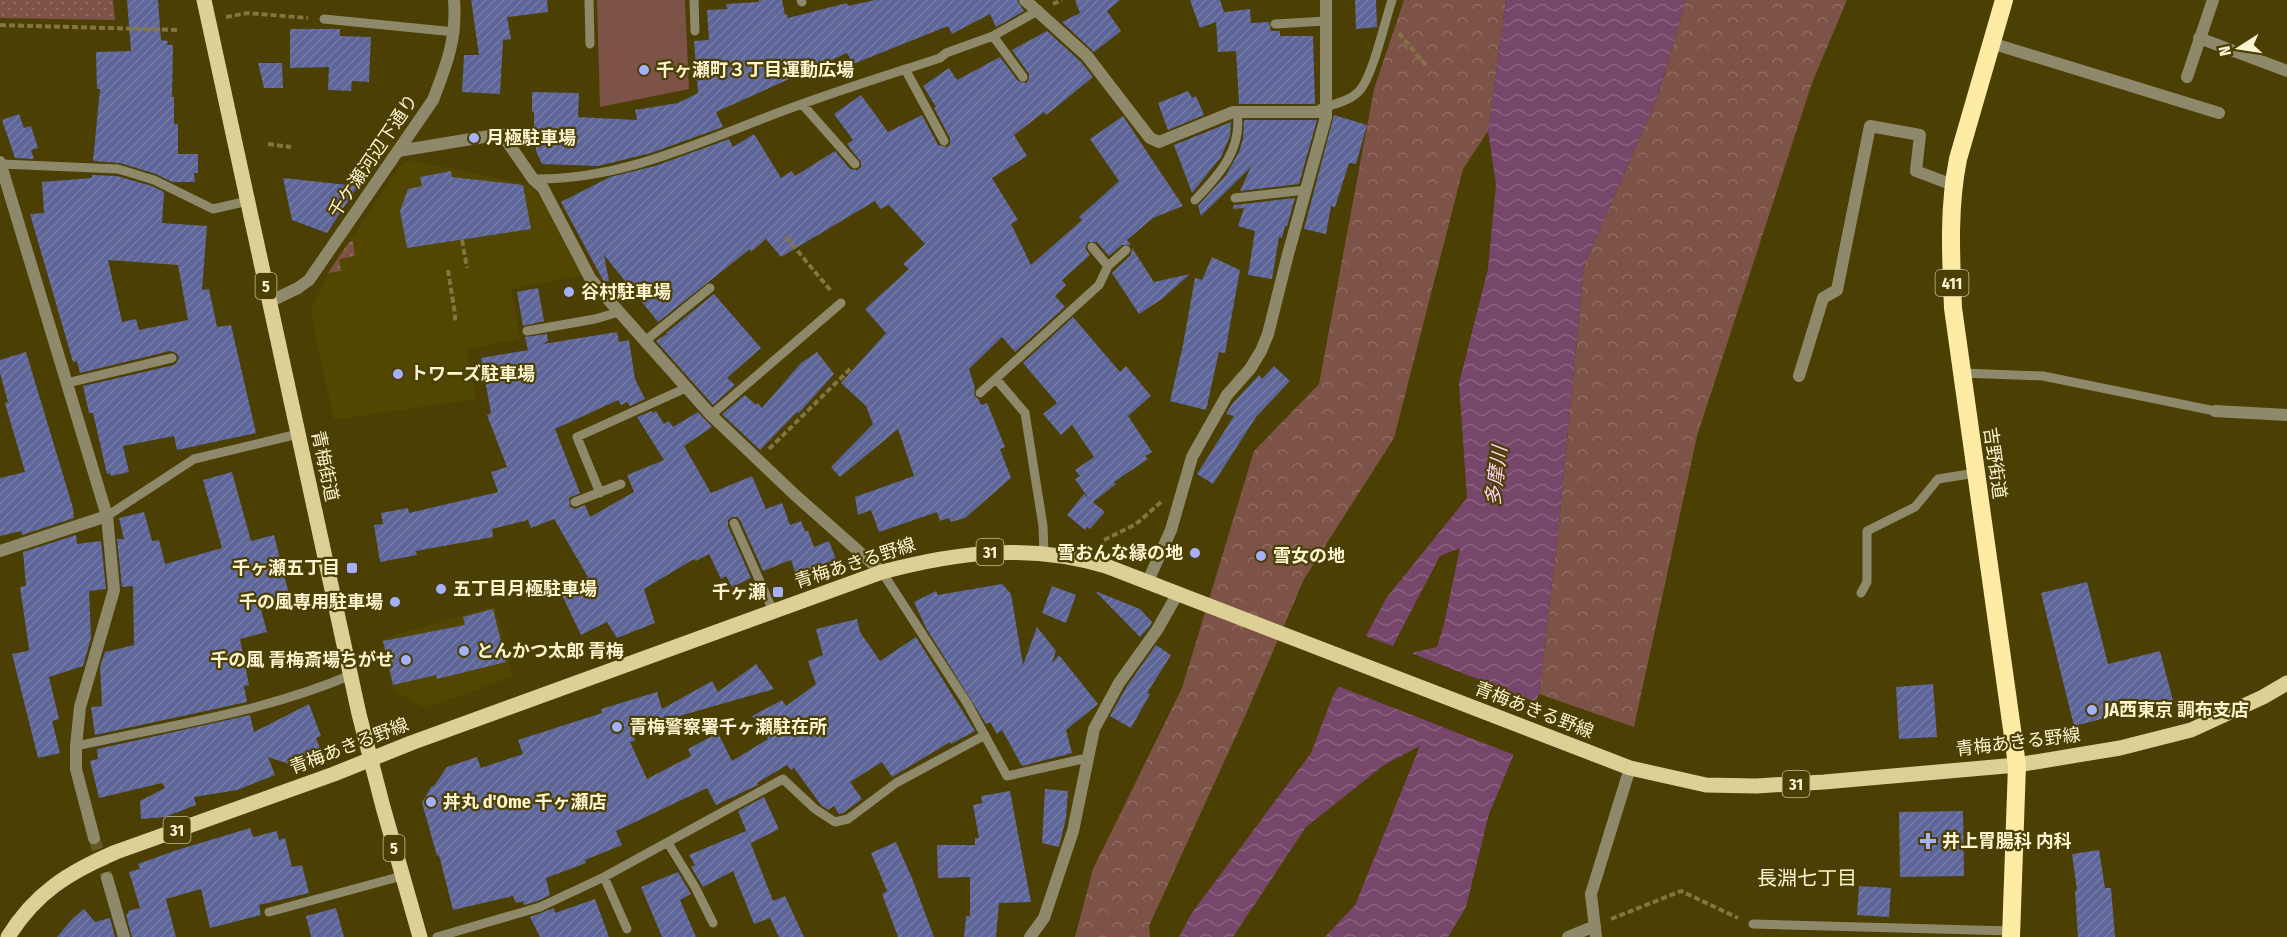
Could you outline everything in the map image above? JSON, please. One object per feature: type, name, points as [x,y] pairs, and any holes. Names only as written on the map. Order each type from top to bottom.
[{"type":"highway","name":"吉野街道","points":[[2004,0],[1965,130],[1953,185],[1950,239],[1952,297],[2017,765],[2012,934]]},
{"type":"main road","name":"青梅街道","points":[[204,0],[370,759],[420,937]]},
{"type":"main road","name":"青梅あきる野線","points":[[8,937],[20,918],[40,897],[63,877],[87,864],[882,572],[917,562],[970,553],[999,551],[1082,559],[1148,581],[1629,768],[1706,784],[1756,786],[1824,782],[2017,765],[2120,748],[2191,730],[2263,697],[2287,683]]},
{"type":"street","name":"千ケ瀬河辺下通り","points":[[270,302],[309,280],[433,100],[455,32],[454,0]]},
{"type":"street","points":[[1025,0],[1039,10],[1087,56],[1150,138],[1159,142],[1237,112],[1318,112],[1326,107]]},
{"type":"street","points":[[1148,581],[1171,530],[1192,457],[1227,394],[1250,369],[1268,334],[1326,117],[1326,0]]},
{"type":"street","points":[[2187,77],[2213,0]]},
{"type":"street","points":[[2199,38],[2287,71]]},
{"type":"street","points":[[1991,43],[2219,112]]},
{"type":"street","points":[[1799,376],[1823,298],[1837,290],[1870,126],[1920,135],[1916,171],[1953,185]]},
{"type":"street","points":[[398,151],[502,134],[543,188],[590,278],[619,312],[711,415],[882,572]]},
{"type":"street","points":[[0,163],[107,516],[114,590],[80,707],[76,746],[76,769],[94,838]]},
{"type":"street","points":[[2215,411],[2287,415]]},
{"type":"street","points":[[0,551],[107,516]]},
{"type":"street","points":[[1030,937],[1044,918],[1073,831],[1094,729],[1119,683],[1157,630],[1178,593]]},
{"type":"street","points":[[1568,937],[1595,932],[1591,894],[1629,768]]},
{"type":"street","points":[[107,878],[124,937]]},
{"type":"lane","points":[[589,0],[590,45]]},
{"type":"lane","points":[[693,0],[695,31]]},
{"type":"lane","points":[[1326,107],[1361,90],[1373,62],[1392,0]]},
{"type":"lane","points":[[535,179],[585,177],[622,169],[716,138],[802,104],[993,36],[1039,10]]},
{"type":"lane","points":[[324,19],[455,32]]},
{"type":"lane","points":[[1275,24],[1326,21]]},
{"type":"lane","points":[[993,36],[1023,77]]},
{"type":"lane","points":[[905,69],[944,141]]},
{"type":"lane","points":[[802,104],[855,164]]},
{"type":"lane","points":[[1195,200],[1231,157],[1237,141],[1239,123],[1237,112]]},
{"type":"lane","points":[[0,163],[118,169],[154,180],[213,209],[248,201]]},
{"type":"lane","points":[[1235,198],[1306,190]]},
{"type":"lane","points":[[1092,247],[1108,266]]},
{"type":"lane","points":[[980,393],[1099,285],[1108,266],[1126,250]]},
{"type":"lane","points":[[645,341],[710,288]]},
{"type":"lane","points":[[711,415],[841,303]]},
{"type":"lane","points":[[527,331],[595,319],[619,312]]},
{"type":"lane","points":[[66,383],[172,358]]},
{"type":"lane","points":[[1962,373],[2043,376],[2215,411]]},
{"type":"lane","points":[[996,379],[1025,413],[1043,526],[1044,554]]},
{"type":"lane","points":[[600,493],[577,437],[686,388]]},
{"type":"lane","points":[[107,516],[194,459],[298,434]]},
{"type":"lane","points":[[1861,593],[1867,582],[1867,531],[1915,507],[1938,479],[1976,473]]},
{"type":"lane","points":[[575,502],[621,484]]},
{"type":"lane","points":[[734,522],[778,609]]},
{"type":"lane","points":[[882,572],[967,703],[1007,776],[1087,758]]},
{"type":"lane","points":[[76,746],[260,705],[316,690],[351,675]]},
{"type":"lane","points":[[437,937],[530,911],[604,877],[783,779],[834,822],[848,819],[896,783],[985,735]]},
{"type":"lane","points":[[668,843],[695,887],[713,923]]},
{"type":"lane","points":[[269,912],[402,876]]},
{"type":"lane","points":[[604,877],[627,929]]},
{"type":"lane","points":[[1753,924],[1866,926],[2012,934]]},
{"type":"lane","points":[[1864,937],[1866,926]]},
{"type":"path","points":[[209,21],[248,13],[324,19]]},
{"type":"path","points":[[1387,14],[1399,33],[1428,68]]},
{"type":"path","points":[[0,25],[180,30]]},
{"type":"path","points":[[268,144],[291,147]]},
{"type":"path","points":[[786,237],[841,303]]},
{"type":"path","points":[[462,240],[467,268]]},
{"type":"path","points":[[448,270],[455,323]]},
{"type":"path","points":[[758,460],[852,367]]},
{"type":"path","points":[[1104,540],[1136,524],[1162,501]]},
{"type":"path","points":[[1595,932],[1681,891],[1753,924]]},
{"type":"shaded area","points":[[411,160],[529,185],[541,198],[581,276],[511,289],[520,339],[467,349],[476,399],[334,420],[310,311],[331,268],[401,165]]},
{"type":"shaded area","points":[[495,606],[513,677],[426,708],[393,691],[381,639]]},
{"type":"green space","points":[[0,0],[113,0],[115,20],[0,18]]},
{"type":"green space","name":"千ヶ瀬町３丁目運動広場","points":[[597,0],[685,0],[689,89],[600,107]]},
{"type":"green space","points":[[1404,0],[1506,0],[1488,131],[1463,169],[1394,438],[1304,579],[1246,714],[1149,926],[1150,937],[1075,937],[1093,869],[1182,688],[1254,451],[1319,384],[1374,89]]},
{"type":"green space","points":[[1686,0],[1847,0],[1812,83],[1697,436],[1634,727],[1539,694],[1559,524],[1584,266],[1658,96]]},
{"type":"green space","points":[[353,241],[355,256],[339,259],[341,271],[328,273],[349,242]]},
{"type":"water","name":"多摩川","points":[[1506,0],[1686,0],[1658,96],[1584,266],[1559,524],[1539,694],[1489,814],[1466,907],[1448,937],[1325,937],[1355,905],[1420,746],[1384,765],[1306,827],[1233,937],[1179,937],[1191,914],[1311,753],[1332,698],[1387,597],[1467,498],[1459,383],[1488,269],[1496,185],[1488,131]],"holes":[[[1460,548],[1437,647],[1386,659],[1440,556]]]},
{"type":"pier","points":[[1363,635],[1395,647],[1391,655],[1406,651],[1539,703],[1517,756],[1335,685]]},
{"type":"building","points":[[127,0],[158,0],[161,40],[168,41],[167,45],[173,45],[172,97],[174,97],[174,124],[178,124],[178,154],[198,154],[198,173],[194,173],[195,182],[172,182],[156,174],[120,163],[93,161],[100,89],[97,89],[96,52],[131,51]]},
{"type":"building","points":[[471,0],[547,0],[548,12],[507,17],[511,39],[503,40],[500,94],[462,92],[464,55],[479,55]]},
{"type":"building","points":[[759,0],[782,0],[785,15],[787,14],[788,18],[847,3],[848,6],[875,0],[1017,0],[1024,11],[996,27],[990,14],[952,34],[948,26],[853,64],[847,53],[716,112],[723,127],[651,153],[598,166],[542,164],[536,151],[532,92],[579,93],[578,117],[637,120],[635,110],[678,103],[698,93],[694,41],[709,40],[707,10],[727,9],[726,4],[759,2]]},
{"type":"building","points":[[1075,0],[1120,0],[1107,11],[1121,31],[1094,52],[1062,22],[1080,13]]},
{"type":"building","points":[[1190,0],[1220,0],[1224,12],[1250,9],[1251,23],[1269,22],[1271,31],[1280,31],[1280,36],[1313,36],[1315,104],[1239,104],[1236,51],[1218,52],[1216,22],[1200,28]]},
{"type":"building","points":[[1355,0],[1376,0],[1377,27],[1356,29]]},
{"type":"building","points":[[290,29],[340,29],[340,36],[371,37],[369,82],[352,81],[351,91],[328,90],[329,67],[290,68]]},
{"type":"building","points":[[1047,31],[1081,62],[1093,77],[1046,115],[1044,112],[1014,135],[1027,156],[992,178],[1018,220],[1011,224],[1031,265],[1082,220],[1079,217],[1119,181],[1090,139],[1123,116],[1183,206],[1153,218],[1127,240],[1131,245],[1122,245],[1109,256],[1097,242],[1088,242],[1085,248],[1090,255],[1062,280],[1066,285],[1055,296],[1065,307],[1015,352],[1002,337],[969,369],[975,388],[974,395],[981,405],[987,403],[1005,447],[1000,449],[1011,478],[965,518],[951,522],[949,518],[940,521],[937,512],[879,532],[871,510],[858,515],[855,497],[914,476],[898,429],[840,477],[831,467],[873,424],[866,406],[841,383],[886,333],[865,309],[909,269],[903,264],[925,244],[889,205],[880,209],[875,201],[781,257],[766,239],[751,252],[750,249],[658,322],[604,255],[609,281],[604,282],[561,202],[610,177],[655,166],[729,139],[733,147],[754,134],[781,178],[792,171],[795,176],[835,151],[850,169],[857,170],[861,167],[861,162],[847,144],[853,140],[834,114],[861,95],[888,132],[922,115],[938,145],[947,147],[950,144],[950,138],[934,108],[936,107],[923,86],[949,68],[957,80],[1000,57],[1018,81],[1026,83],[1029,74],[1012,50]]},
{"type":"building","points":[[258,63],[282,63],[283,88],[264,88]]},
{"type":"building","points":[[1188,91],[1192,98],[1196,96],[1204,115],[1168,130],[1158,103]]},
{"type":"building","points":[[19,114],[24,128],[31,126],[38,148],[31,150],[34,159],[15,158],[2,120]]},
{"type":"building","points":[[1334,115],[1367,125],[1356,164],[1349,163],[1335,207],[1331,206],[1326,234],[1304,229]]},
{"type":"building","points":[[1244,120],[1317,120],[1299,184],[1240,191],[1251,167],[1201,216],[1198,206],[1226,175],[1239,152],[1243,139]]},
{"type":"building","points":[[1231,122],[1230,136],[1221,157],[1192,193],[1174,145]]},
{"type":"building","points":[[451,171],[452,177],[523,185],[531,229],[407,248],[400,211],[408,189],[422,186],[420,177]]},
{"type":"building","points":[[92,175],[117,176],[152,186],[164,192],[162,223],[207,226],[202,290],[209,289],[217,327],[231,325],[256,433],[177,450],[174,436],[123,446],[129,472],[111,476],[110,473],[107,474],[93,413],[89,413],[83,386],[174,365],[179,357],[170,351],[80,373],[77,361],[73,362],[30,214],[44,213],[42,182],[92,178]],"holes":[[[108,260],[178,265],[188,320],[139,330],[136,319],[122,322]]]},
{"type":"building","points":[[283,178],[358,186],[327,233],[292,220]]},
{"type":"building","points":[[1295,198],[1287,226],[1285,226],[1282,238],[1279,237],[1272,279],[1248,275],[1255,231],[1238,226],[1244,208],[1233,209],[1234,205]]},
{"type":"building","points":[[1132,248],[1154,282],[1190,274],[1162,299],[1139,314],[1112,273],[1131,255]]},
{"type":"building","points":[[1212,257],[1240,270],[1225,353],[1219,352],[1206,410],[1170,401],[1195,278],[1202,280]]},
{"type":"building","points":[[538,288],[544,321],[523,326],[517,292]]},
{"type":"building","points":[[714,294],[761,348],[727,378],[735,385],[713,405],[656,341]]},
{"type":"building","points":[[1073,317],[1120,372],[1126,366],[1151,396],[1128,416],[1152,452],[1145,456],[1148,459],[1114,482],[1116,484],[1093,502],[1105,512],[1090,529],[1087,527],[1085,530],[1067,515],[1084,494],[1089,499],[1075,479],[1080,476],[1075,470],[1094,457],[1072,425],[1061,435],[1043,414],[1057,403],[1023,363]]},
{"type":"building","points":[[617,332],[619,342],[629,340],[635,379],[645,399],[630,406],[627,402],[621,405],[618,400],[555,429],[580,493],[569,498],[570,507],[575,509],[585,505],[590,517],[634,492],[627,475],[664,460],[637,417],[656,411],[664,424],[669,421],[673,427],[698,412],[712,427],[684,446],[711,493],[752,476],[766,509],[782,503],[788,519],[786,521],[788,520],[790,525],[801,521],[814,547],[829,541],[836,559],[796,575],[791,560],[763,571],[740,520],[732,517],[728,520],[728,526],[751,578],[732,587],[726,576],[721,579],[709,554],[696,561],[694,559],[644,589],[655,623],[617,638],[607,622],[581,635],[560,591],[588,577],[554,519],[531,528],[528,520],[492,529],[493,537],[416,551],[417,555],[380,562],[374,525],[383,524],[381,513],[408,508],[409,513],[498,492],[491,472],[507,467],[487,415],[491,413],[481,358],[528,350],[525,337],[547,334],[548,341],[543,344]]},
{"type":"building","points":[[26,352],[73,508],[74,518],[22,535],[21,531],[0,536],[0,478],[25,472],[5,403],[8,402],[0,373],[0,360]]},
{"type":"building","points":[[817,352],[834,374],[799,413],[797,412],[760,450],[722,414],[745,395],[762,408],[801,363]]},
{"type":"building","points":[[1274,366],[1290,381],[1256,417],[1213,484],[1197,474],[1234,416],[1226,414],[1232,404],[1259,375],[1262,379]]},
{"type":"building","points":[[232,472],[251,541],[274,535],[290,598],[260,606],[267,632],[240,639],[249,685],[244,686],[247,702],[95,735],[91,707],[102,706],[100,667],[105,652],[134,645],[133,586],[122,587],[117,539],[124,539],[119,518],[144,512],[152,541],[159,540],[165,564],[222,548],[203,480]]},
{"type":"building","points":[[76,535],[77,544],[101,541],[106,589],[89,591],[91,638],[83,666],[49,677],[59,719],[52,721],[60,753],[38,758],[12,654],[29,649],[20,587],[26,586],[23,552]]},
{"type":"building","points":[[2087,582],[2108,664],[2160,651],[2173,701],[2074,726],[2041,593]]},
{"type":"building","points":[[1002,584],[1011,594],[1023,665],[1037,627],[1056,651],[1052,663],[1059,655],[1098,704],[1066,730],[1072,753],[1022,766],[1002,730],[997,734],[990,722],[986,724],[926,628],[914,602],[936,591],[938,595]]},
{"type":"building","points":[[1052,586],[1076,595],[1066,623],[1042,613]]},
{"type":"building","points":[[1095,591],[1140,609],[1152,622],[1150,626],[1140,637]]},
{"type":"building","points":[[493,609],[506,662],[437,679],[436,675],[393,685],[383,641],[465,625],[463,617]]},
{"type":"building","points":[[857,619],[860,632],[880,661],[916,637],[975,731],[951,744],[950,742],[892,777],[882,762],[850,782],[862,799],[843,813],[839,814],[834,806],[828,810],[821,805],[794,768],[791,770],[787,765],[757,783],[758,785],[716,805],[707,788],[616,831],[622,845],[585,860],[586,863],[546,878],[550,895],[538,901],[524,905],[523,901],[516,903],[513,896],[453,910],[439,855],[437,856],[422,803],[447,767],[477,757],[481,768],[523,754],[518,740],[602,713],[601,709],[657,692],[662,709],[712,681],[718,692],[756,664],[774,689],[648,725],[649,730],[633,734],[635,741],[630,742],[647,779],[691,756],[688,749],[718,733],[732,761],[768,739],[752,716],[782,700],[786,706],[816,684],[808,661],[823,655],[816,629]]},
{"type":"building","points":[[1156,645],[1171,655],[1147,693],[1150,694],[1131,728],[1110,716],[1127,686]]},
{"type":"building","points":[[1933,684],[1937,737],[1899,739],[1896,687]]},
{"type":"building","points":[[309,704],[321,736],[316,738],[321,751],[314,763],[301,768],[268,757],[275,775],[237,790],[194,797],[196,805],[165,817],[141,819],[140,801],[165,788],[162,783],[99,798],[90,761],[98,759],[97,749],[250,715],[254,732]]},
{"type":"building","points":[[1045,789],[1068,791],[1066,818],[1059,847],[1042,843]]},
{"type":"building","points":[[1010,791],[1031,902],[999,903],[996,937],[964,937],[966,916],[970,916],[970,877],[938,878],[937,845],[975,845],[975,838],[979,838],[973,805],[982,803],[981,796]]},
{"type":"building","points":[[764,797],[779,829],[751,843],[738,811]]},
{"type":"building","points":[[1963,811],[1964,876],[1900,877],[1899,812]]},
{"type":"building","points":[[250,828],[253,837],[277,831],[279,840],[285,838],[292,867],[302,865],[309,893],[259,905],[261,915],[210,928],[201,889],[166,899],[176,937],[132,937],[126,914],[128,911],[140,908],[129,872],[140,869],[138,864]]},
{"type":"building","points":[[746,831],[773,901],[785,896],[804,937],[779,937],[770,918],[754,924],[733,871],[703,887],[691,867],[695,865],[689,855]]},
{"type":"building","points":[[896,842],[934,937],[898,937],[882,894],[887,891],[871,853]]},
{"type":"building","points":[[2099,850],[2105,888],[2111,888],[2115,937],[2078,937],[2075,891],[2077,890],[2072,854]]},
{"type":"building","points":[[678,872],[691,894],[680,900],[696,937],[662,937],[641,887]]},
{"type":"building","points":[[1859,886],[1891,888],[1889,917],[1857,915]]},
{"type":"building","points":[[595,899],[609,937],[540,937],[530,917],[554,908],[555,913]]},
{"type":"building","points":[[336,908],[344,937],[311,937],[306,916]]},
{"type":"building","points":[[84,909],[95,922],[110,918],[115,937],[57,937]]},
{"type":"tunnel","points":[[94,838],[107,878]]},
{"type":"place","name":"千ヶ瀬町３丁目運動広場","points":[[644,70]]},
{"type":"place","name":"月極駐車場","points":[[474,138]]},
{"type":"place","name":"谷村駐車場","points":[[569,292]]},
{"type":"place","name":"トワーズ駐車場","points":[[398,374]]},
{"type":"place","name":"雪おんな縁の地","points":[[1195,553]]},
{"type":"place","name":"雪女の地","points":[[1261,556]]},
{"type":"place","name":"千ヶ瀬五丁目","points":[[352,568]]},
{"type":"place","name":"五丁目月極駐車場","points":[[441,589]]},
{"type":"place","name":"千ヶ瀬","points":[[778,592]]},
{"type":"place","name":"千の風専用駐車場","points":[[395,602]]},
{"type":"place","name":"とんかつ太郎 青梅","points":[[464,651]]},
{"type":"place","name":"千の風 青梅斎場ちがせ","points":[[406,660]]},
{"type":"place","name":"JA西東京 調布支店","points":[[2092,710]]},
{"type":"place","name":"青梅警察署千ヶ瀬駐在所","points":[[617,727]]},
{"type":"place","name":"丼丸 d'Ome 千ヶ瀬店","points":[[431,802]]},
{"type":"place","name":"井上胃腸科 内科","points":[[1928,841]]},
{"type":"district","name":"長淵七丁目","points":[[1807,878]]}]
